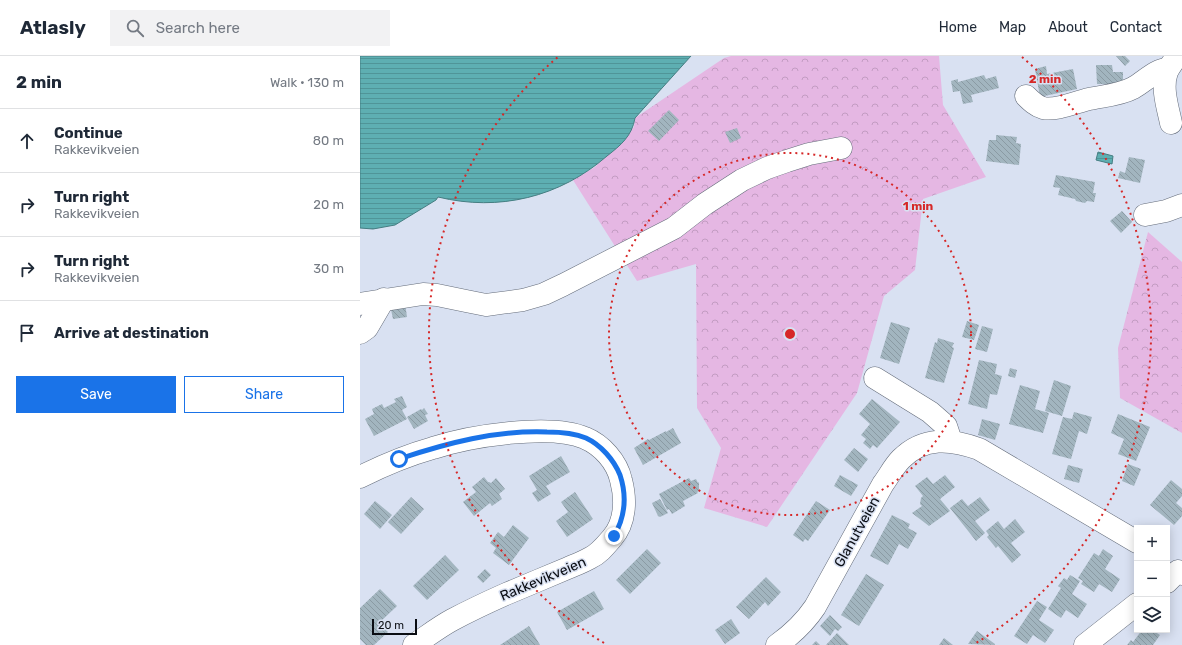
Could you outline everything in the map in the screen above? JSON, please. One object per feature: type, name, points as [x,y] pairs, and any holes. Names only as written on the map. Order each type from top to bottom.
[{"type":"street","points":[[1026,96],[1034,104],[1043,108],[1059,107],[1134,88],[1173,63]]},
{"type":"street","points":[[1171,123],[1166,102],[1165,88],[1166,74],[1173,63]]},
{"type":"street","points":[[360,304],[423,294],[437,294],[466,302],[486,304],[523,300],[544,294],[674,228],[705,204],[742,180],[767,168],[809,154],[841,148]]},
{"type":"street","points":[[1145,216],[1182,205]]},
{"type":"street","points":[[360,332],[367,328],[384,300]]},
{"type":"street","points":[[875,378],[930,412],[946,426],[951,441]]},
{"type":"street","name":"Rakkevikveien","points":[[360,477],[399,459],[434,447],[461,440],[493,434],[537,432],[564,433],[586,438],[606,452],[615,466],[621,480],[624,504],[623,516],[619,528],[603,548],[591,558],[506,594],[451,620],[414,645]]},
{"type":"street","name":"Glanutveien","points":[[777,645],[788,637],[813,611],[883,484],[901,459],[922,445],[940,441],[951,441],[979,449],[1134,540]]},
{"type":"street","points":[[1085,645],[1134,606]]},
{"type":"green space","points":[[731,56],[939,56],[943,105],[986,177],[923,199],[915,270],[884,296],[857,393],[767,527],[704,508],[721,448],[697,408],[696,264],[637,281],[573,180],[595,167],[634,127],[635,118],[724,58]]},
{"type":"green space","points":[[1148,232],[1182,262],[1182,433],[1120,398],[1118,348]]},
{"type":"shaded area","points":[[360,56],[691,56],[635,118],[629,135],[625,140],[589,170],[569,182],[528,198],[506,201],[484,203],[438,197],[436,200],[395,225],[373,229],[360,228]]},
{"type":"shaded area","points":[[1098,152],[1113,156],[1112,164],[1096,160]]},
{"type":"building","points":[[1116,56],[1125,56],[1130,61],[1125,66]]},
{"type":"building","points":[[1096,65],[1112,65],[1113,72],[1123,72],[1123,84],[1097,84]]},
{"type":"building","points":[[1046,66],[1047,74],[1073,69],[1077,89],[1040,97],[1035,69]]},
{"type":"building","points":[[984,75],[986,79],[996,76],[999,88],[971,95],[973,102],[963,104],[960,91],[953,92],[951,81],[958,79],[958,82]]},
{"type":"building","points":[[669,110],[679,120],[659,141],[648,131]]},
{"type":"building","points":[[737,128],[741,138],[730,143],[725,132]]},
{"type":"building","points":[[996,135],[1017,137],[1016,143],[1021,144],[1019,165],[986,161],[989,140],[996,140]]},
{"type":"building","points":[[1129,157],[1145,160],[1140,183],[1118,178],[1120,171],[1125,173]]},
{"type":"building","points":[[1056,175],[1095,182],[1093,193],[1096,193],[1094,202],[1087,201],[1085,203],[1058,195],[1060,188],[1053,187]]},
{"type":"building","points":[[1122,211],[1132,222],[1121,233],[1110,221]]},
{"type":"building","points":[[405,303],[407,317],[393,319],[390,305]]},
{"type":"building","points":[[967,321],[979,325],[974,340],[962,337]]},
{"type":"building","points":[[891,322],[910,328],[899,364],[880,358]]},
{"type":"building","points":[[982,326],[993,329],[987,352],[975,349]]},
{"type":"building","points":[[938,338],[954,343],[952,347],[954,348],[944,383],[925,378],[935,342],[937,343]]},
{"type":"building","points":[[979,360],[997,364],[995,374],[1002,376],[997,395],[990,394],[987,409],[968,404]]},
{"type":"building","points":[[1010,368],[1017,370],[1015,378],[1008,376]]},
{"type":"building","points":[[1054,380],[1071,386],[1062,416],[1045,411]]},
{"type":"building","points":[[1020,385],[1040,391],[1035,409],[1049,413],[1043,433],[1009,424]]},
{"type":"building","points":[[402,396],[407,407],[402,410],[407,419],[374,436],[365,419],[374,414],[372,409],[382,404],[384,408],[396,402],[394,399]]},
{"type":"building","points":[[872,399],[900,422],[877,448],[873,445],[870,449],[863,443],[866,439],[861,435],[870,424],[859,414]]},
{"type":"building","points":[[424,408],[428,414],[425,415],[428,421],[414,429],[407,417]]},
{"type":"building","points":[[1074,412],[1092,417],[1087,434],[1079,431],[1071,459],[1052,454],[1063,417],[1072,419]]},
{"type":"building","points":[[1118,414],[1150,427],[1136,461],[1118,454],[1124,439],[1111,433]]},
{"type":"building","points":[[982,419],[1000,424],[995,440],[978,435]]},
{"type":"building","points":[[673,428],[681,443],[643,465],[634,448],[648,439],[649,440]]},
{"type":"building","points":[[854,448],[868,459],[858,472],[844,460]]},
{"type":"building","points":[[561,456],[570,472],[546,486],[551,494],[538,502],[532,493],[537,490],[529,476]]},
{"type":"building","points":[[1128,464],[1141,469],[1134,486],[1122,481]]},
{"type":"building","points":[[1068,465],[1083,469],[1079,483],[1064,479]]},
{"type":"building","points":[[840,475],[858,485],[851,496],[834,486]]},
{"type":"building","points":[[945,475],[955,487],[940,499],[950,511],[929,526],[912,513],[922,506],[920,504],[923,496],[915,486],[927,477],[933,484]]},
{"type":"building","points":[[484,477],[491,483],[496,478],[505,489],[499,494],[502,499],[492,506],[490,503],[474,516],[463,502],[476,492],[472,487]]},
{"type":"building","points":[[689,478],[691,481],[696,479],[698,483],[699,482],[699,491],[683,501],[685,506],[672,514],[669,509],[667,510],[659,494]]},
{"type":"building","points":[[1171,480],[1182,489],[1182,496],[1176,503],[1182,508],[1182,516],[1174,525],[1150,505]]},
{"type":"building","points":[[575,492],[593,519],[567,537],[556,521],[568,512],[561,502]]},
{"type":"building","points":[[411,497],[424,509],[401,534],[388,522]]},
{"type":"building","points":[[980,497],[990,510],[975,521],[985,533],[976,541],[950,508],[962,499],[968,506]]},
{"type":"building","points":[[660,499],[668,513],[660,517],[658,516],[652,503]]},
{"type":"building","points":[[375,501],[392,515],[380,529],[364,514]]},
{"type":"building","points":[[816,501],[830,510],[808,541],[805,539],[803,542],[793,535]]},
{"type":"building","points":[[892,515],[910,524],[908,528],[917,533],[908,549],[899,544],[888,565],[870,556]]},
{"type":"building","points":[[1015,519],[1025,532],[1011,543],[1021,555],[1012,563],[998,546],[996,548],[987,537],[989,535],[986,531],[998,521],[1004,529]]},
{"type":"building","points":[[513,525],[529,538],[509,565],[493,553],[496,548],[490,543],[498,532],[504,537]]},
{"type":"building","points":[[647,549],[661,563],[630,594],[616,580]]},
{"type":"building","points":[[1103,549],[1113,556],[1105,569],[1120,579],[1112,592],[1099,584],[1094,592],[1081,584],[1083,581],[1078,578],[1094,553],[1099,556]]},
{"type":"building","points":[[445,555],[459,570],[427,600],[413,586]]},
{"type":"building","points":[[485,569],[491,575],[483,583],[477,577]]},
{"type":"building","points":[[866,574],[884,585],[859,626],[841,615]]},
{"type":"building","points":[[1070,575],[1080,581],[1072,594],[1087,604],[1078,618],[1066,610],[1061,618],[1048,609],[1061,588],[1058,586],[1064,578],[1067,580]]},
{"type":"building","points":[[766,577],[781,592],[768,606],[765,602],[749,619],[736,607]]},
{"type":"building","points":[[380,589],[397,606],[379,623],[388,632],[374,645],[366,645],[360,639],[360,608]]},
{"type":"building","points":[[594,591],[604,609],[567,630],[557,612]]},
{"type":"building","points":[[1037,601],[1047,607],[1039,620],[1054,630],[1045,643],[1033,635],[1027,644],[1014,636]]},
{"type":"building","points":[[830,615],[842,627],[838,631],[835,629],[830,636],[820,626]]},
{"type":"building","points":[[731,619],[740,633],[725,644],[715,630]]},
{"type":"building","points":[[529,626],[540,645],[500,645]]},
{"type":"building","points":[[977,631],[995,644],[995,645],[968,644]]},
{"type":"building","points":[[837,633],[849,645],[826,645]]},
{"type":"building","points":[[1140,633],[1157,633],[1160,635],[1153,645],[1127,645],[1131,640],[1133,642]]},
{"type":"building","points":[[944,638],[953,645],[939,645]]},
{"type":"building","points":[[816,641],[820,645],[812,645]]},
{"type":"route","points":[[399,459],[434,447],[493,434],[537,432],[578,435],[586,438],[606,452],[619,472],[624,494],[624,504],[623,516],[619,528],[614,536]]}]
